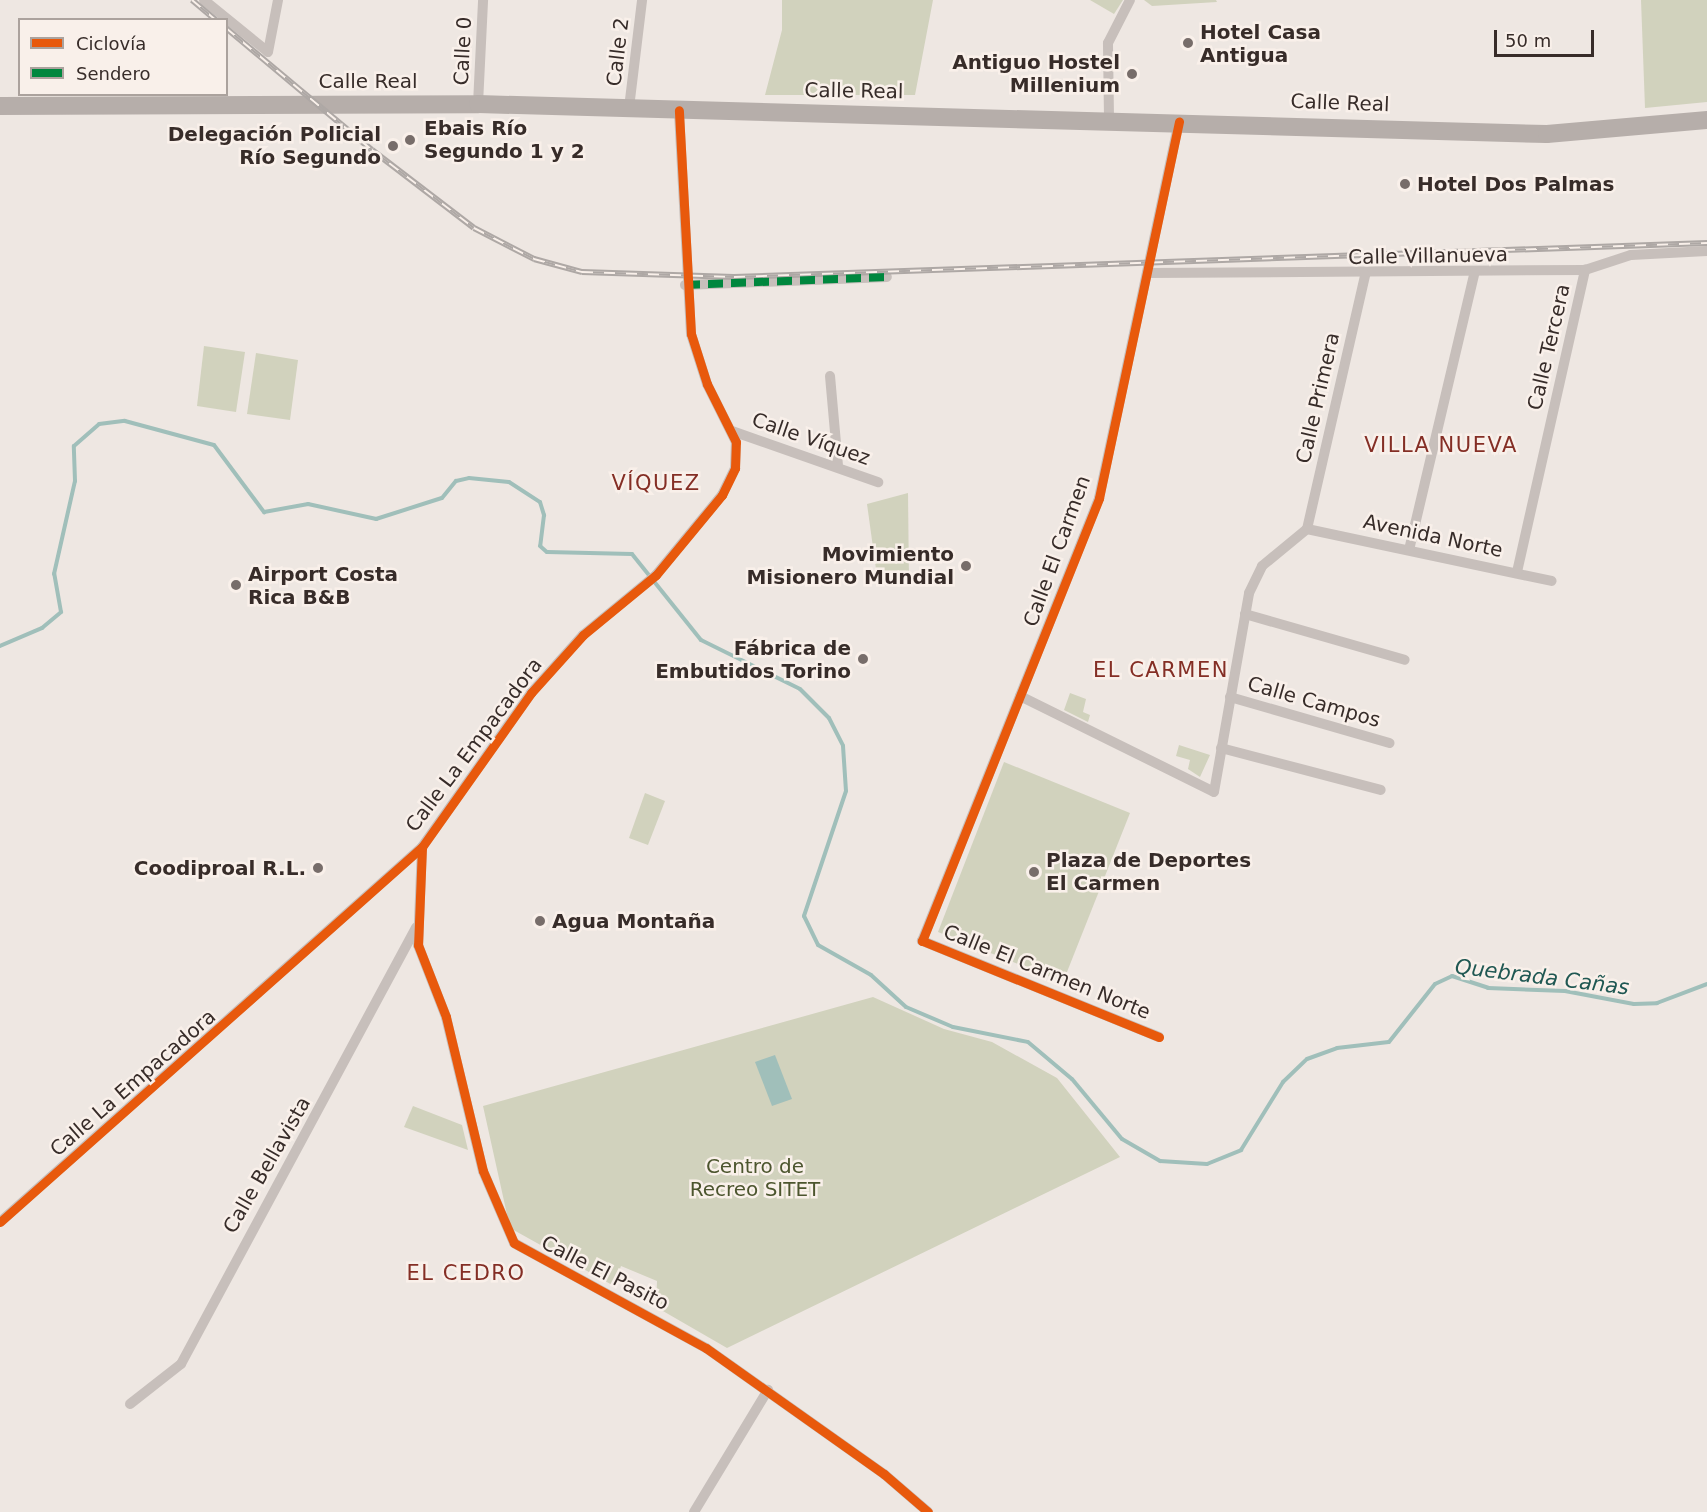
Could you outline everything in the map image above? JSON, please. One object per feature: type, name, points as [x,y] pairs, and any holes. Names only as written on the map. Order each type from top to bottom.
[{"type":"main road","name":"Calle Real","points":[[0,106],[478,104],[1109,118],[1547,134],[1707,120]]},
{"type":"street","points":[[204,0],[226,18]]},
{"type":"street","points":[[228,20],[268,52],[278,0]]},
{"type":"street","name":"Calle 0","points":[[478,104],[483,0]]},
{"type":"street","name":"Calle 2","points":[[629,108],[642,0]]},
{"type":"street","points":[[1109,118],[1108,43],[1130,0]]},
{"type":"street","name":"Calle La Empacadora","points":[[0,1222],[422,847],[539,684],[590,629],[656,575],[722,495],[735,468],[732,431],[696,356],[685,285],[679,110]]},
{"type":"street","name":"Calle El Carmen","points":[[922,941],[1099,498],[1179,121]]},
{"type":"street","name":"Calle Villanueva","points":[[1147,273],[1365,275],[1585,270],[1631,255],[1707,251]]},
{"type":"street","name":"Calle Tercera","points":[[1517,572],[1585,270]]},
{"type":"street","points":[[1409,550],[1474,274]]},
{"type":"street","name":"Calle Primera","points":[[1307,529],[1365,275]]},
{"type":"street","points":[[685,285],[887,277]]},
{"type":"street","points":[[830,376],[838,465]]},
{"type":"street","name":"Calle Víquez","points":[[732,431],[838,465],[878,482]]},
{"type":"street","points":[[1020,696],[1214,792],[1245,614],[1262,566],[1307,529]]},
{"type":"street","name":"Avenida Norte","points":[[1307,529],[1552,581]]},
{"type":"street","points":[[1245,614],[1405,660]]},
{"type":"street","name":"Calle Campos","points":[[1230,697],[1389,743]]},
{"type":"street","points":[[1221,748],[1381,790]]},
{"type":"street","name":"Calle El Pasito","points":[[422,847],[416,926],[422,961],[446,1017],[483,1171],[514,1244],[658,1320],[768,1390],[928,1512]]},
{"type":"street","name":"Calle Bellavista","points":[[130,1404],[181,1364],[416,926]]},
{"type":"street","name":"Calle El Carmen Norte","points":[[922,941],[1159,1037]]},
{"type":"street","points":[[694,1512],[768,1390]]},
{"type":"green space","points":[[782,0],[933,0],[915,95],[765,95],[782,30]]},
{"type":"green space","points":[[1090,0],[1123,0],[1114,14]]},
{"type":"green space","points":[[1144,0],[1216,0],[1217,2],[1152,6]]},
{"type":"green space","points":[[1641,0],[1707,0],[1707,102],[1645,108]]},
{"type":"green space","points":[[204,346],[245,352],[236,412],[197,406]]},
{"type":"green space","points":[[256,353],[298,360],[290,420],[247,414]]},
{"type":"green space","points":[[908,493],[909,581],[876,569],[867,504]]},
{"type":"green space","points":[[1070,693],[1086,699],[1083,712],[1090,715],[1088,722],[1064,710]]},
{"type":"green space","points":[[1179,745],[1210,755],[1200,777],[1188,769],[1190,760],[1176,756]]},
{"type":"green space","name":"Plaza de Deportes El Carmen","points":[[1004,762],[1130,813],[1063,982],[938,932]]},
{"type":"green space","points":[[645,793],[665,801],[648,845],[629,838]]},
{"type":"green space","name":"Centro de Recreo SITET","points":[[873,997],[944,1029],[992,1042],[1057,1078],[1120,1157],[727,1348],[656,1307],[657,1281],[621,1266],[614,1286],[510,1228],[483,1106]]},
{"type":"green space","points":[[413,1106],[462,1125],[468,1150],[404,1127]]},
{"type":"water","points":[[775,1055],[792,1099],[772,1106],[755,1062]]},
{"type":"waterway","name":"Quebrada Cañas","points":[[0,646],[42,628],[61,612],[54,574],[75,481],[74,446],[99,424],[125,421],[214,445],[264,512],[308,504],[376,519],[442,498],[456,481],[469,478],[509,482],[540,502],[544,515],[540,546],[547,552],[632,554],[701,640],[800,689],[829,718],[843,746],[846,791],[804,916],[818,945],[871,975],[906,1007],[953,1027],[1028,1042],[1072,1079],[1122,1139],[1160,1161],[1207,1164],[1241,1150],[1283,1082],[1307,1059],[1337,1048],[1389,1042],[1435,984],[1452,976],[1488,988],[1565,991],[1634,1004],[1657,1003],[1707,984]]},
{"type":"railway","points":[[192,0],[214,18]]},
{"type":"railway","points":[[228,30],[372,150],[474,228],[534,259],[582,272],[734,277],[1707,243]]},
{"type":"marked path","points":[[685,285],[887,277]]},
{"type":"cycle path","points":[[0,1222],[422,847],[531,693],[583,635],[656,575],[722,495],[735,468],[736,442],[707,384],[691,334],[679,110]]},
{"type":"cycle path","points":[[1159,1037],[922,941],[1099,498],[1179,121]]},
{"type":"cycle path","points":[[422,847],[418,945],[446,1017],[483,1171],[514,1243],[706,1348],[884,1474],[928,1512]]},
{"type":"place","name":"Hotel Casa Antigua","points":[[1188,43]]},
{"type":"place","name":"Antiguo Hostel Millenium","points":[[1132,74]]},
{"type":"place","name":"Ebais Río Segundo 1 y 2","points":[[410,140]]},
{"type":"place","name":"Delegación Policial Río Segundo","points":[[393,146]]},
{"type":"place","name":"Hotel Dos Palmas","points":[[1405,184]]},
{"type":"place","name":"Movimiento Misionero Mundial","points":[[966,566]]},
{"type":"place","name":"Airport Costa Rica B&B","points":[[236,585]]},
{"type":"place","name":"Fábrica de Embutidos Torino","points":[[863,659]]},
{"type":"place","name":"Coodiproal R.L.","points":[[318,868]]},
{"type":"place","name":"Plaza de Deportes El Carmen","points":[[1034,872]]},
{"type":"place","name":"Agua Montaña","points":[[540,921]]},
{"type":"district","name":"VILLA NUEVA","points":[[1441,445]]},
{"type":"district","name":"VÍQUEZ","points":[[656,483]]},
{"type":"district","name":"EL CARMEN","points":[[1161,670]]},
{"type":"district","name":"EL CEDRO","points":[[466,1273]]}]
